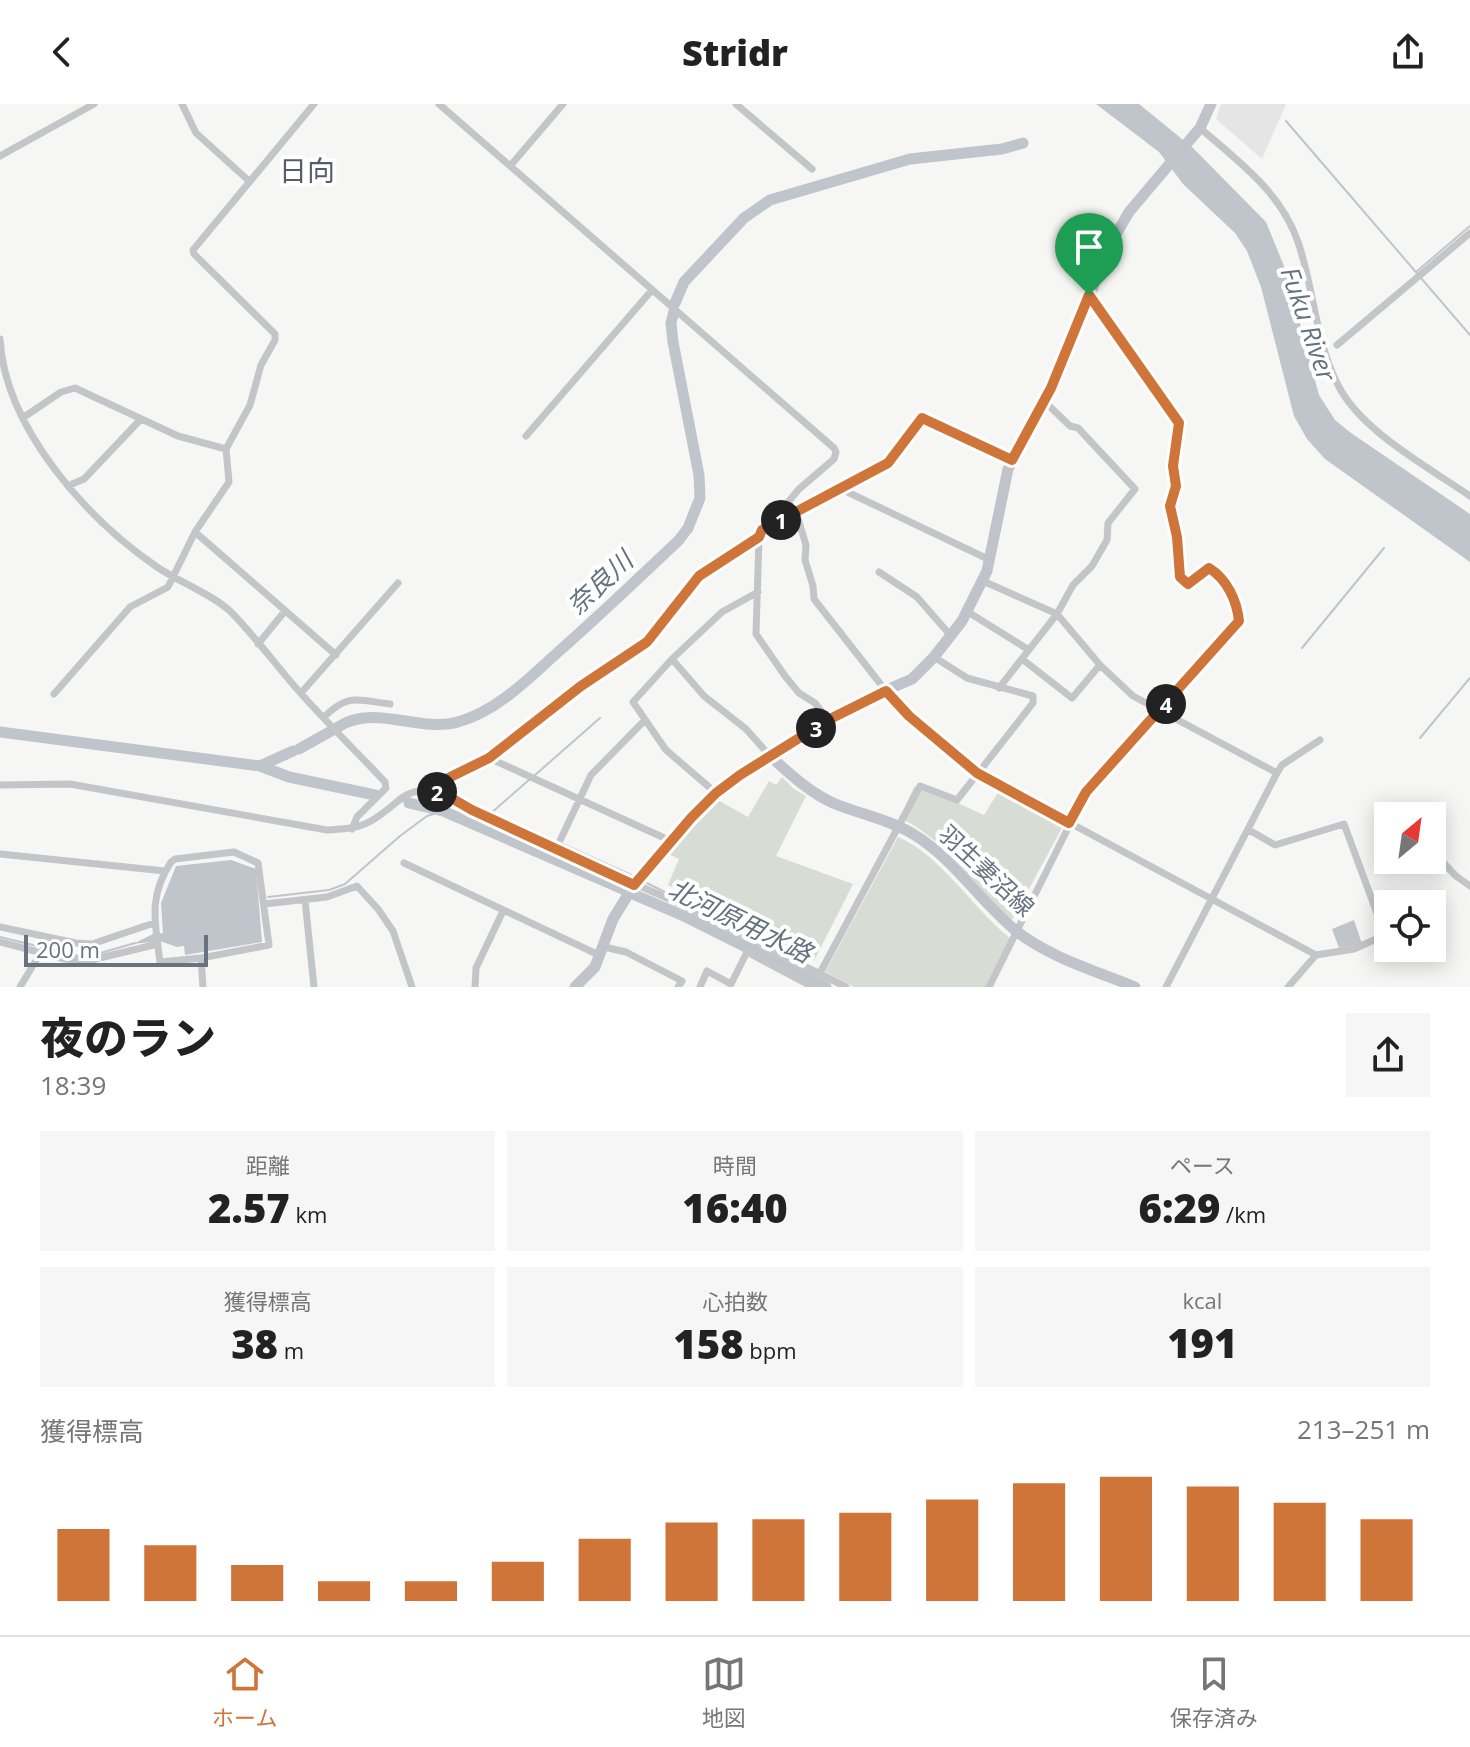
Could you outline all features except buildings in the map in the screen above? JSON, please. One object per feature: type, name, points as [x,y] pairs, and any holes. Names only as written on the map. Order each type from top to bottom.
[{"type":"main road","points":[[575,987],[588,975],[602,951],[613,919],[631,889],[716,793],[828,720],[912,679],[951,636],[968,612],[983,581],[990,560],[1002,487],[1012,460],[1044,401],[1117,231],[1199,129],[1211,104]]},
{"type":"main road","name":"羽生妻沼線","points":[[770,756],[820,796],[897,826],[936,851],[988,906],[1018,932],[1059,956],[1135,987]]},
{"type":"street","points":[[0,156],[78,107],[94,104]]},
{"type":"street","points":[[182,104],[196,133],[249,181]]},
{"type":"street","points":[[54,694],[130,607],[168,587],[195,532],[229,482],[226,449],[250,405],[261,365],[275,340],[275,334],[193,250],[314,104]]},
{"type":"street","points":[[439,104],[680,312],[836,452],[834,459],[811,477],[761,534],[756,634],[799,693],[815,703],[828,720]]},
{"type":"street","points":[[511,165],[563,104]]},
{"type":"street","points":[[736,104],[812,169]]},
{"type":"street","points":[[1199,129],[1258,179],[1286,216],[1298,241],[1322,341],[1337,384],[1353,407],[1392,442],[1470,496]]},
{"type":"street","points":[[1337,345],[1470,233]]},
{"type":"street","points":[[526,436],[652,290]]},
{"type":"street","points":[[989,987],[1086,792],[1238,625],[1237,607],[1217,573],[1209,568],[1188,584],[1180,577],[1177,537],[1170,506],[1176,486],[1173,466],[1179,423],[1089,295]]},
{"type":"street","points":[[0,339],[6,376],[24,417],[79,500],[102,523],[173,578],[228,610],[385,782],[386,788],[357,817],[352,829]]},
{"type":"street","points":[[24,417],[71,387],[190,441],[226,449]]},
{"type":"street","points":[[999,688],[1057,614],[1073,585],[1092,566],[1107,540],[1108,523],[1135,489],[1078,428],[1070,426],[1044,401]]},
{"type":"street","points":[[0,785],[70,784],[327,830],[352,829],[370,821],[411,791],[426,789],[489,758],[581,686],[647,642],[699,576],[796,512],[888,463],[922,418],[1012,460]]},
{"type":"street","points":[[70,485],[84,479],[141,419]]},
{"type":"street","points":[[839,488],[990,560]]},
{"type":"street","points":[[796,512],[806,545],[805,560],[814,599],[909,716],[977,773],[1316,955],[1354,949],[1385,935],[1344,824],[1275,845],[1249,830]]},
{"type":"street","points":[[195,532],[336,655]]},
{"type":"street","points":[[879,572],[917,597],[951,636]]},
{"type":"street","points":[[983,581],[1057,614],[1100,665],[1133,696],[1277,773]]},
{"type":"street","points":[[301,693],[398,583]]},
{"type":"street","points":[[716,793],[666,750],[633,702],[672,659],[722,612],[758,592]]},
{"type":"street","points":[[258,644],[285,611]]},
{"type":"street","points":[[968,612],[1029,650]]},
{"type":"street","points":[[820,973],[920,786],[957,800],[1033,703],[1033,696],[967,678],[934,657]]},
{"type":"street","points":[[672,659],[704,696],[746,729],[770,756]]},
{"type":"street","points":[[1022,659],[1072,698],[1100,665]]},
{"type":"street","points":[[325,719],[339,702],[348,699],[390,704]]},
{"type":"street","points":[[556,849],[591,775],[645,720]]},
{"type":"street","points":[[1166,987],[1277,773],[1282,765],[1320,740]]},
{"type":"street","points":[[489,758],[671,841]]},
{"type":"street","points":[[426,789],[446,795],[631,889],[678,903],[846,987]]},
{"type":"street","points":[[234,852],[258,863],[269,945],[160,962],[154,899],[165,871],[175,859],[234,852]]},
{"type":"street","points":[[0,854],[165,871]]},
{"type":"street","points":[[404,863],[503,911],[602,951],[626,952],[680,984],[698,987],[707,971],[731,984],[747,952],[813,987]]},
{"type":"street","points":[[1446,866],[1470,886]]},
{"type":"street","points":[[264,904],[327,897],[357,886],[393,931],[412,987]]},
{"type":"street","points":[[305,900],[314,987]]},
{"type":"street","points":[[475,987],[476,968],[503,911]]},
{"type":"street","points":[[0,927],[92,944],[154,923]]},
{"type":"street","points":[[0,942],[87,961],[158,944]]},
{"type":"street","points":[[20,987],[41,952]]},
{"type":"street","points":[[1288,987],[1316,955]]},
{"type":"street","points":[[201,958],[203,987]]},
{"type":"shaded area","points":[[1096,104],[1139,104],[1193,148],[1266,222],[1286,271],[1319,395],[1335,420],[1351,433],[1470,514],[1470,562],[1325,459],[1307,439],[1294,416],[1261,287],[1247,251],[1235,233],[1183,184],[1159,152]]},
{"type":"shaded area","points":[[1221,104],[1286,104],[1262,159],[1216,119]]},
{"type":"shaded area","points":[[782,777],[806,796],[776,856],[853,884],[814,961],[668,885],[679,859],[666,853],[714,798],[748,817],[769,781],[776,785]]},
{"type":"shaded area","points":[[920,786],[984,815],[999,791],[1063,826],[1012,920],[932,838],[900,818],[914,787]]},
{"type":"shaded area","points":[[898,837],[943,869],[1010,938],[986,987],[854,987],[825,972]]},
{"type":"shaded area","points":[[231,860],[256,869],[262,942],[185,955],[184,946],[177,947],[160,941],[133,944],[153,934],[163,933],[161,903],[176,866]]},
{"type":"shaded area","points":[[1354,920],[1362,944],[1339,948],[1332,929]]},
{"type":"waterway","points":[[1286,121],[1470,335]]},
{"type":"waterway","name":"奈良川","points":[[675,303],[684,282],[744,218],[770,200],[910,159],[1002,149],[1023,143]]},
{"type":"waterway","points":[[1416,272],[1470,226]]},
{"type":"waterway","name":"奈良川","points":[[338,727],[366,718],[443,724],[458,722],[486,710],[534,674],[679,540],[688,528],[700,498],[699,475],[673,342],[671,323],[674,311]]},
{"type":"waterway","points":[[1302,648],[1384,548]]},
{"type":"waterway","points":[[1420,738],[1470,678]]},
{"type":"waterway","points":[[535,775],[600,718]]},
{"type":"waterway","name":"奈良川","points":[[299,749],[333,730]]},
{"type":"waterway","points":[[0,732],[260,766],[289,777],[375,795]]},
{"type":"waterway","name":"奈良川","points":[[260,766],[293,751]]},
{"type":"waterway","points":[[490,814],[530,779]]},
{"type":"waterway","name":"北河原用水路","points":[[409,803],[443,811],[625,890]]},
{"type":"waterway","points":[[268,897],[329,890],[345,884],[400,836],[427,816],[443,811]]},
{"type":"waterway","points":[[500,818],[557,842]]},
{"type":"waterway","points":[[563,844],[633,876]]},
{"type":"waterway","points":[[643,881],[783,952]]},
{"type":"waterway","name":"北河原用水路","points":[[635,895],[826,987]]},
{"type":"waterway","points":[[0,937],[78,956],[135,943]]},
{"type":"district","name":"日向","points":[[307,171]]},
{"type":"route","points":[[1089,295],[1100,306],[1179,423],[1173,466],[1176,486],[1170,506],[1177,537],[1180,577],[1188,584],[1209,568],[1217,573],[1233,596],[1239,621],[1086,792],[1069,823],[977,773],[909,716],[886,691],[828,720],[716,793],[634,885],[446,795],[426,789],[489,758],[581,686],[647,642],[699,576],[759,537],[762,530],[888,463],[922,418],[1012,460],[1051,388],[1089,295]]},
{"type":"water label","name":"Fuku River","points":[[1308,324]]}]
